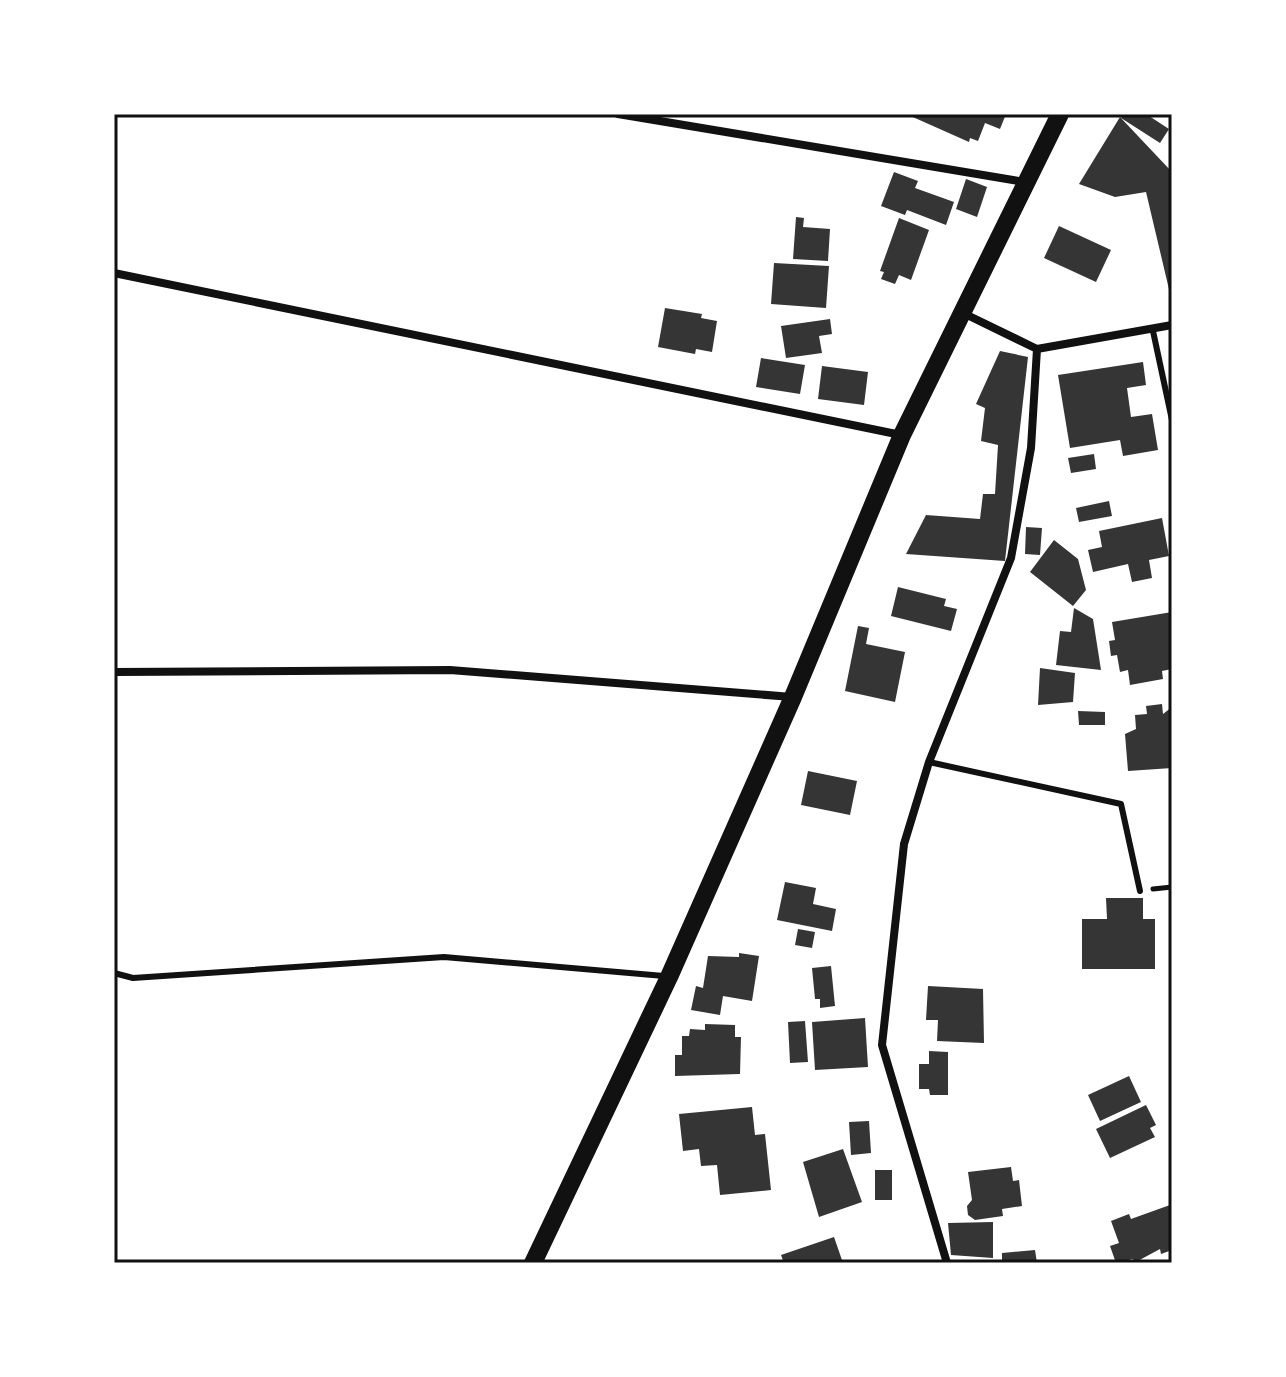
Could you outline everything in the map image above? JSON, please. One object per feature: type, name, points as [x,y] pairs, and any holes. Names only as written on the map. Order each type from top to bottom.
[{"type":"main road","points":[[533,1263],[669,977],[793,697],[902,435],[960,311],[1060,114]]},
{"type":"street","points":[[618,114],[1025,182]]},
{"type":"street","points":[[114,273],[902,435]]},
{"type":"street","points":[[960,311],[1037,349],[1153,331],[1172,325]]},
{"type":"street","points":[[947,1263],[882,1045],[904,844],[929,762],[1011,558],[1031,448],[1037,349]]},
{"type":"street","points":[[114,672],[450,670],[793,697]]},
{"type":"lane","points":[[1153,331],[1172,420]]},
{"type":"lane","points":[[929,762],[1121,804],[1140,891]]},
{"type":"lane","points":[[114,973],[133,978],[444,957],[669,977]]},
{"type":"building","points":[[906,114],[1006,114],[1000,129],[985,123],[978,141],[970,138],[969,142]]},
{"type":"building","points":[[1124,114],[1146,114],[1169,129],[1160,143],[1121,118]]},
{"type":"building","points":[[1120,117],[1172,172],[1172,302],[1146,192],[1115,197],[1079,184]]},
{"type":"building","points":[[894,172],[918,181],[915,188],[954,202],[946,225],[907,210],[905,215],[881,206]]},
{"type":"building","points":[[966,179],[987,187],[977,217],[956,209]]},
{"type":"building","points":[[796,217],[804,218],[803,227],[830,229],[828,261],[793,259]]},
{"type":"building","points":[[899,218],[929,230],[911,280],[899,275],[895,284],[881,279],[884,272],[880,271]]},
{"type":"building","points":[[1059,226],[1111,250],[1096,282],[1044,258]]},
{"type":"building","points":[[774,263],[829,266],[826,308],[771,304]]},
{"type":"building","points":[[665,308],[702,314],[701,318],[717,321],[712,352],[696,349],[695,354],[658,347]]},
{"type":"building","points":[[830,319],[832,334],[819,336],[822,353],[786,358],[781,326]]},
{"type":"building","points":[[1000,351],[1028,357],[1005,561],[906,554],[926,515],[980,519],[983,494],[995,494],[998,445],[981,441],[985,408],[976,404]]},
{"type":"building","points":[[761,358],[805,365],[800,394],[756,387]]},
{"type":"building","points":[[1143,362],[1146,385],[1127,388],[1131,417],[1152,414],[1158,450],[1123,456],[1120,440],[1070,448],[1058,375]]},
{"type":"building","points":[[822,366],[868,372],[864,405],[818,399]]},
{"type":"building","points":[[1094,454],[1096,469],[1071,473],[1068,458]]},
{"type":"building","points":[[1109,501],[1112,516],[1079,522],[1076,508]]},
{"type":"building","points":[[1162,518],[1169,556],[1149,560],[1152,578],[1132,582],[1128,564],[1093,572],[1088,550],[1102,547],[1099,531]]},
{"type":"building","points":[[1026,527],[1042,528],[1040,555],[1025,554]]},
{"type":"building","points":[[1054,540],[1078,559],[1086,590],[1073,606],[1030,572]]},
{"type":"building","points":[[898,587],[946,599],[944,606],[957,609],[951,631],[891,616]]},
{"type":"building","points":[[1074,608],[1093,619],[1101,670],[1056,665],[1060,631],[1071,632]]},
{"type":"building","points":[[1172,612],[1172,669],[1162,671],[1163,679],[1130,685],[1128,670],[1120,672],[1117,655],[1111,656],[1109,641],[1115,640],[1112,622]]},
{"type":"building","points":[[858,626],[869,628],[866,644],[905,652],[895,702],[845,691]]},
{"type":"building","points":[[1040,668],[1075,673],[1073,702],[1038,705]]},
{"type":"building","points":[[1162,704],[1163,714],[1172,707],[1172,768],[1128,771],[1125,734],[1136,729],[1135,715],[1147,714],[1146,706]]},
{"type":"building","points":[[1078,711],[1105,712],[1105,725],[1079,725]]},
{"type":"building","points":[[808,771],[857,781],[850,815],[801,805]]},
{"type":"building","points":[[785,882],[816,888],[813,904],[836,909],[832,931],[777,920]]},
{"type":"building","points":[[1106,898],[1143,898],[1143,919],[1155,919],[1155,969],[1082,969],[1082,919],[1107,919]]},
{"type":"building","points":[[798,929],[815,932],[812,948],[795,945]]},
{"type":"building","points":[[739,953],[759,956],[752,1001],[723,996],[720,1015],[691,1010],[696,986],[703,988],[708,956],[739,957]]},
{"type":"building","points":[[831,966],[835,1006],[820,1008],[820,999],[815,999],[812,968]]},
{"type":"building","points":[[928,986],[983,989],[984,1043],[937,1041],[938,1020],[926,1020]]},
{"type":"building","points":[[865,1018],[868,1067],[815,1070],[812,1022]]},
{"type":"building","points":[[805,1021],[808,1062],[790,1063],[788,1022]]},
{"type":"building","points":[[705,1024],[735,1025],[735,1037],[741,1037],[740,1074],[675,1076],[675,1055],[682,1055],[682,1036],[689,1036],[690,1029],[705,1030]]},
{"type":"building","points":[[929,1051],[948,1052],[948,1095],[930,1095],[929,1089],[919,1089],[919,1064],[929,1064]]},
{"type":"building","points":[[1129,1076],[1141,1102],[1100,1121],[1088,1095]]},
{"type":"building","points":[[1146,1105],[1156,1125],[1150,1128],[1155,1137],[1110,1158],[1096,1129]]},
{"type":"building","points":[[752,1107],[755,1135],[765,1134],[771,1190],[720,1195],[717,1165],[701,1166],[699,1149],[683,1151],[679,1114]]},
{"type":"building","points":[[869,1121],[871,1153],[851,1155],[849,1122]]},
{"type":"building","points":[[843,1149],[862,1202],[819,1217],[803,1162]]},
{"type":"building","points":[[1011,1167],[1013,1181],[1019,1180],[1022,1206],[1002,1209],[1003,1216],[975,1220],[968,1215],[967,1206],[972,1200],[968,1172]]},
{"type":"building","points":[[875,1170],[892,1170],[892,1200],[875,1200]]},
{"type":"building","points":[[1170,1205],[1172,1250],[1161,1254],[1160,1249],[1134,1263],[1133,1259],[1116,1263],[1110,1246],[1119,1243],[1111,1221],[1129,1214],[1131,1219]]},
{"type":"building","points":[[993,1222],[993,1258],[951,1255],[948,1223]]},
{"type":"building","points":[[834,1237],[843,1263],[784,1263],[781,1255]]},
{"type":"building","points":[[1035,1250],[1037,1263],[1002,1263],[1002,1253]]}]
